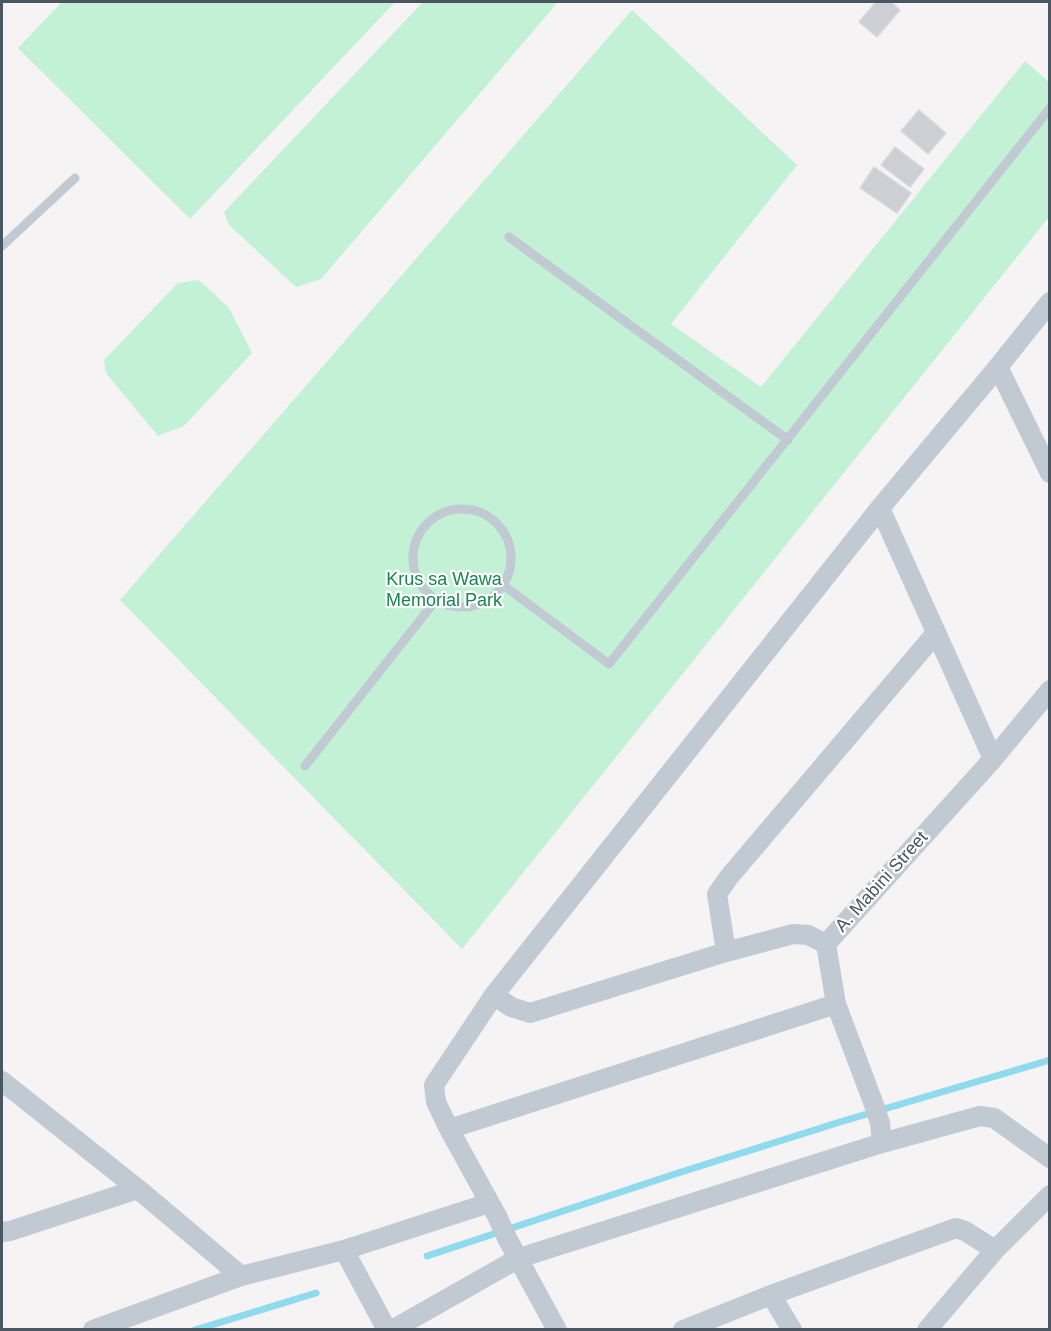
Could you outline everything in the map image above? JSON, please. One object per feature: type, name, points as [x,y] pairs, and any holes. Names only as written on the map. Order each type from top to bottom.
[{"type":"street","points":[[557,1329],[449,1129],[436,1102],[434,1084],[494,995],[880,508],[1050,303]]},
{"type":"street","points":[[998,367],[1050,472]]},
{"type":"street","points":[[880,508],[993,759]]},
{"type":"street","points":[[726,952],[717,894],[736,868],[936,633]]},
{"type":"street","name":"A. Mabini Street","points":[[882,1143],[880,1123],[836,1004],[826,944],[993,759],[1050,690]]},
{"type":"street","points":[[494,995],[511,1007],[530,1013],[726,952],[793,934],[808,935],[826,944]]},
{"type":"street","points":[[449,1129],[836,1004]]},
{"type":"street","points":[[2,1081],[138,1189],[241,1276]]},
{"type":"street","points":[[344,1250],[389,1329],[519,1258],[882,1143],[980,1116],[994,1118],[1050,1158]]},
{"type":"street","points":[[2,1232],[10,1232],[138,1189]]},
{"type":"street","points":[[927,1329],[995,1250],[1050,1195]]},
{"type":"street","points":[[93,1329],[241,1276],[493,1210]]},
{"type":"street","points":[[689,1328],[771,1295],[956,1228],[965,1231],[995,1250]]},
{"type":"street","points":[[771,1295],[792,1329]]},
{"type":"lane","points":[[503,585],[609,664],[1050,108]]},
{"type":"lane","points":[[2,246],[75,178]]},
{"type":"lane","points":[[509,237],[788,440]]},
{"type":"lane","points":[[451,510],[474,510],[488,516],[499,526],[507,540],[511,555],[510,570],[503,585],[494,596],[473,606],[450,606],[436,600],[424,590],[416,576],[412,561],[414,546],[420,532],[430,520],[451,510]]},
{"type":"lane","points":[[305,766],[436,600]]},
{"type":"green space","points":[[62,2],[395,2],[190,219],[18,48]]},
{"type":"green space","points":[[423,2],[558,2],[321,279],[296,287],[229,225],[224,212]]},
{"type":"green space","name":"Krus sa Wawa Memorial Park","points":[[632,10],[797,165],[671,324],[761,387],[1025,61],[1049,82],[1049,217],[462,949],[120,600]]},
{"type":"green space","points":[[199,280],[229,308],[252,353],[184,426],[158,436],[106,373],[104,360],[178,283]]},
{"type":"building","points":[[876,2],[891,2],[900,10],[877,37],[859,22]]},
{"type":"building","points":[[919,110],[946,133],[928,154],[901,131]]},
{"type":"building","points":[[895,147],[924,169],[910,187],[881,165]]},
{"type":"building","points":[[874,167],[911,193],[897,213],[860,188]]},
{"type":"waterway","points":[[427,1256],[840,1122],[1050,1060]]},
{"type":"waterway","points":[[195,1330],[316,1293]]}]
